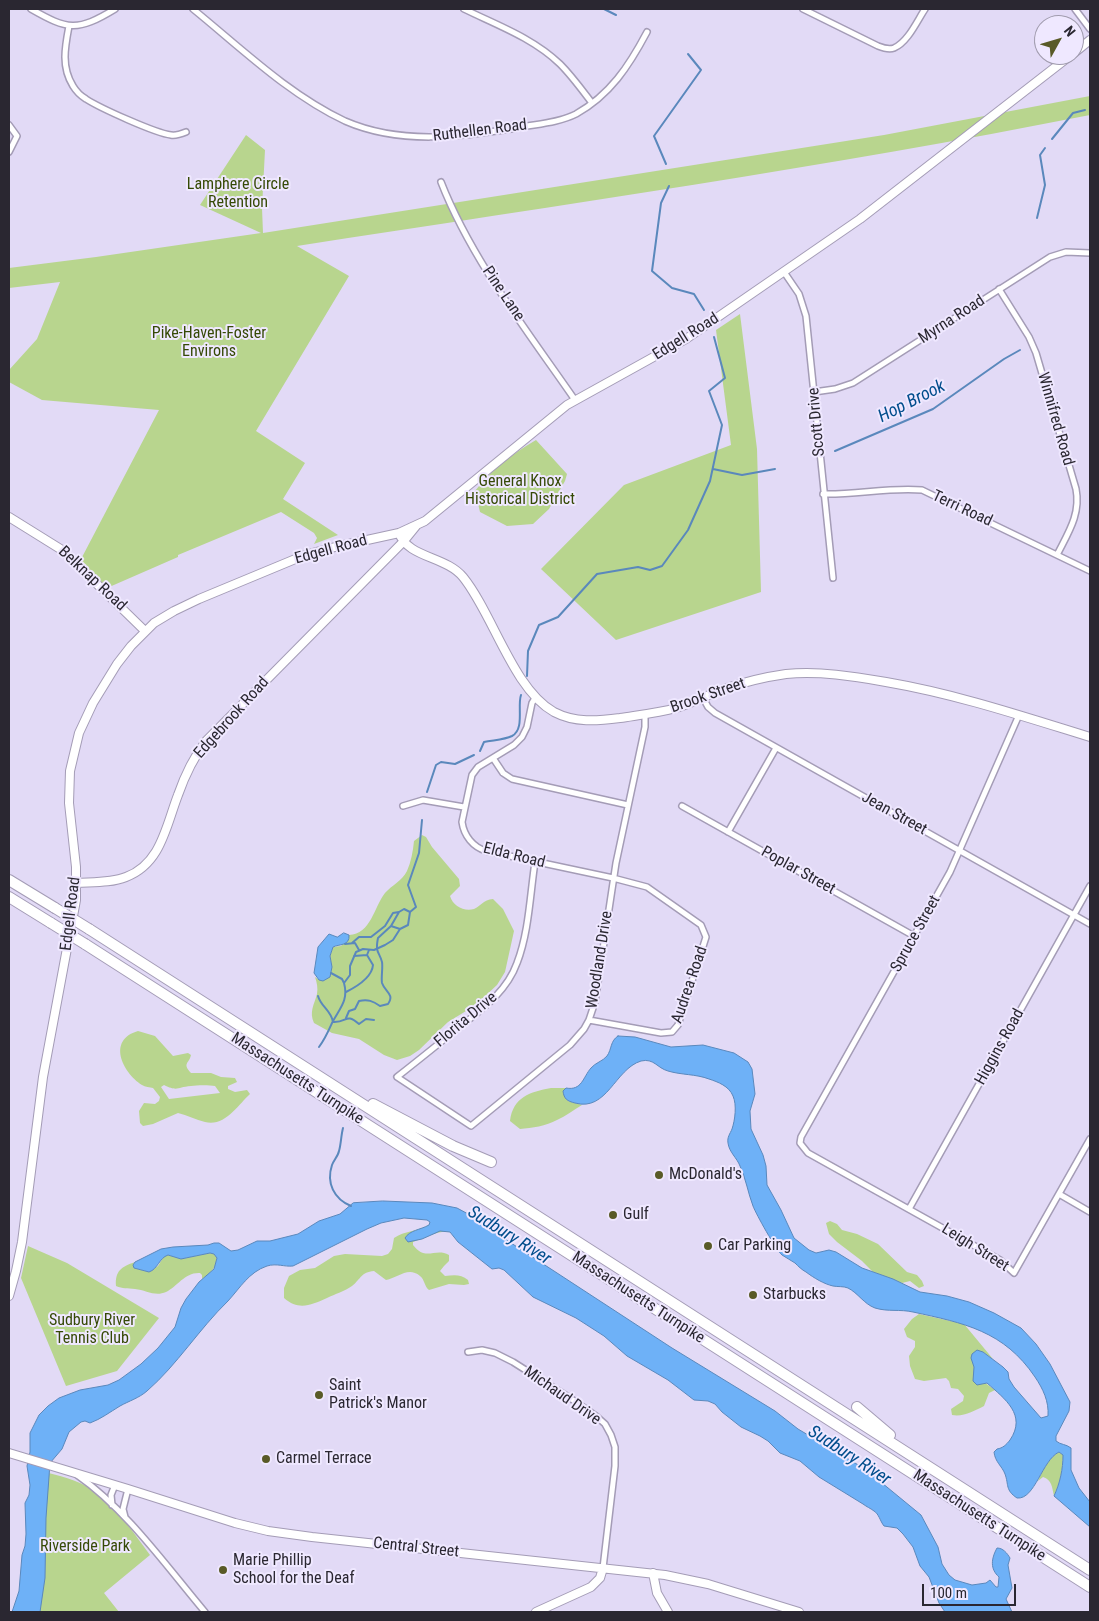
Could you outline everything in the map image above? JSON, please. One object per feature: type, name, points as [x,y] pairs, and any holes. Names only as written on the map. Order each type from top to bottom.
[{"type":"highway","name":"Massachusetts Turnpike","points":[[9,880],[89,929],[1090,1570]]},
{"type":"highway","name":"Massachusetts Turnpike","points":[[9,897],[1090,1587]]},
{"type":"highway","points":[[288,1057],[453,1146],[491,1162]]},
{"type":"highway","points":[[857,1407],[919,1460]]},
{"type":"main road","name":"Edgell Road","points":[[9,1296],[22,1242],[43,1077],[75,909],[77,883],[68,792],[73,753],[81,728],[93,703],[124,655],[145,631],[162,617],[185,605],[290,560],[335,547],[400,533],[418,525],[442,509],[553,415],[574,400],[675,346],[784,272],[884,202],[1059,65]]},
{"type":"main road","name":"Belknap Road","points":[[9,517],[62,550],[145,631]]},
{"type":"main road","points":[[403,542],[418,525]]},
{"type":"main road","points":[[400,533],[403,542]]},
{"type":"main road","name":"Brook Street","points":[[403,542],[413,550],[449,566],[464,579],[520,677],[535,698],[553,711],[576,720],[602,720],[676,708],[732,686],[764,678],[798,674],[830,674],[856,676],[937,692],[1090,737]]},
{"type":"main road","name":"Edgebrook Road","points":[[77,883],[118,880],[135,873],[149,862],[158,849],[190,765],[206,741],[403,542]]},
{"type":"main road","name":"Central Street","points":[[9,1454],[235,1523],[282,1533],[653,1573],[698,1582],[799,1612]]},
{"type":"main road","points":[[536,1612],[591,1587],[600,1578],[603,1568]]},
{"type":"main road","points":[[653,1573],[658,1594],[668,1612]]},
{"type":"street","points":[[31,9],[57,23],[69,26],[89,23],[115,9]]},
{"type":"street","name":"Ruthellen Road","points":[[193,9],[301,96],[341,118],[371,130],[434,138],[479,134],[564,119],[576,114],[611,87],[625,71],[647,32]]},
{"type":"street","points":[[464,9],[520,36],[546,52],[568,72],[592,103]]},
{"type":"street","points":[[804,9],[878,46],[888,49],[895,48],[903,41],[925,9]]},
{"type":"street","points":[[1075,9],[1090,29]]},
{"type":"street","points":[[69,26],[65,46],[65,65],[70,80],[84,98],[158,132],[176,135],[186,132]]},
{"type":"street","points":[[9,125],[17,136],[9,152]]},
{"type":"street","name":"Pine Lane","points":[[441,182],[453,212],[479,258],[574,400]]},
{"type":"street","name":"Myrna Road","points":[[814,392],[853,384],[1050,257],[1066,252],[1090,253]]},
{"type":"street","name":"Scott Drive","points":[[784,272],[799,294],[805,308],[833,578]]},
{"type":"street","name":"Winnifred Road","points":[[999,289],[1029,337],[1036,353],[1076,489],[1077,509],[1057,555]]},
{"type":"street","name":"Terri Road","points":[[824,494],[908,489],[922,490],[1090,571]]},
{"type":"street","name":"Elda Road","points":[[535,698],[522,737],[514,745],[478,767],[472,775],[464,807],[463,828],[474,846],[486,851],[613,878]]},
{"type":"street","name":"Jean Street","points":[[703,698],[708,707],[716,713],[1090,924]]},
{"type":"street","name":"Woodland Drive","points":[[397,1077],[471,1126],[570,1044],[584,1029],[589,1020],[597,992],[613,878],[645,728],[644,714]]},
{"type":"street","name":"Spruce Street","points":[[802,1146],[800,1143],[802,1137],[960,851],[1019,715]]},
{"type":"street","points":[[728,832],[776,748]]},
{"type":"street","points":[[493,758],[503,773],[517,781],[628,805]]},
{"type":"street","points":[[403,806],[423,800],[464,807]]},
{"type":"street","name":"Poplar Street","points":[[682,806],[914,936]]},
{"type":"street","name":"Florita Drive","points":[[397,1077],[485,1006],[511,977],[518,963],[524,942],[535,862]]},
{"type":"street","name":"Audrea Road","points":[[589,1020],[661,1033],[672,1032],[678,1025],[706,940],[705,932],[701,925],[652,890],[613,878]]},
{"type":"street","name":"Higgins Road","points":[[909,1209],[1090,886]]},
{"type":"street","name":"Leigh Street","points":[[802,1146],[808,1153],[1000,1260],[1014,1273],[1090,1139]]},
{"type":"street","points":[[1059,1194],[1090,1212]]},
{"type":"street","name":"Michaud Drive","points":[[468,1352],[482,1350],[494,1353],[513,1362],[573,1400],[605,1424],[611,1435],[615,1466],[603,1568]]},
{"type":"street","points":[[72,1472],[88,1483],[125,1518],[205,1612]]},
{"type":"street","points":[[112,1506],[111,1495],[115,1485]]},
{"type":"street","points":[[125,1518],[123,1508],[128,1489]]},
{"type":"green space","name":"Pike-Haven-Foster Environs","points":[[1090,96],[1090,115],[991,134],[694,185],[297,246],[349,276],[256,431],[305,463],[283,499],[338,535],[314,544],[317,538],[314,533],[281,512],[178,555],[178,557],[107,588],[80,561],[159,410],[42,400],[9,382],[9,370],[37,339],[60,282],[9,288],[9,268],[261,233],[200,205],[246,135],[265,150],[262,208],[263,233],[884,135]]},
{"type":"green space","points":[[740,314],[757,449],[761,592],[616,640],[541,569],[624,485],[731,445],[716,330]]},
{"type":"green space","name":"General Knox Historical District","points":[[536,440],[567,474],[549,509],[533,524],[507,526],[480,512],[475,491],[503,462]]},
{"type":"green space","points":[[422,835],[426,837],[459,879],[460,886],[450,896],[451,900],[463,909],[470,910],[493,899],[503,909],[514,931],[505,972],[497,985],[471,1008],[448,1022],[419,1050],[410,1056],[397,1060],[384,1055],[359,1039],[332,1033],[314,1023],[312,1012],[317,994],[315,977],[319,980],[332,967],[330,956],[333,947],[341,946],[349,938],[349,935],[362,930],[367,925],[385,893],[405,874],[411,860],[414,841]]},
{"type":"green space","points":[[138,1031],[155,1036],[173,1056],[188,1053],[191,1055],[187,1065],[191,1073],[211,1073],[221,1077],[235,1078],[237,1082],[228,1086],[228,1089],[235,1092],[247,1090],[250,1094],[230,1114],[219,1121],[205,1122],[178,1113],[153,1124],[143,1126],[140,1123],[139,1111],[144,1103],[155,1104],[159,1101],[160,1097],[153,1088],[143,1086],[135,1079],[124,1065],[120,1049],[128,1035]],"holes":[[[164,1085],[175,1089],[203,1085],[215,1086],[220,1093],[169,1099],[161,1087]]]},
{"type":"green space","points":[[566,1088],[563,1091],[568,1101],[582,1105],[548,1124],[539,1126],[520,1129],[510,1121],[515,1106],[519,1101],[536,1091]]},
{"type":"green space","points":[[830,1221],[837,1224],[842,1230],[857,1234],[878,1244],[907,1272],[917,1275],[924,1286],[919,1288],[910,1281],[902,1283],[873,1272],[829,1234],[826,1223]]},
{"type":"green space","points":[[430,1222],[450,1232],[432,1235],[413,1242],[413,1245],[422,1253],[439,1252],[449,1255],[449,1261],[440,1271],[445,1276],[463,1277],[468,1280],[469,1284],[449,1284],[429,1290],[422,1278],[416,1273],[407,1272],[386,1280],[374,1271],[364,1274],[352,1286],[310,1305],[300,1306],[284,1298],[284,1288],[289,1276],[300,1270],[315,1268],[334,1256],[345,1254],[382,1256],[388,1254],[392,1249],[394,1238],[425,1227]]},
{"type":"green space","name":"Sudbury River Tennis Club","points":[[28,1246],[67,1263],[159,1318],[117,1371],[66,1386],[21,1278]]},
{"type":"green space","points":[[210,1253],[217,1257],[214,1267],[208,1275],[202,1279],[200,1273],[190,1275],[166,1292],[154,1294],[116,1286],[120,1270],[135,1262],[134,1268],[149,1272],[158,1266],[164,1256],[168,1255],[181,1259]]},
{"type":"green space","points":[[919,1314],[964,1324],[993,1359],[983,1352],[974,1367],[974,1375],[995,1390],[989,1393],[984,1406],[973,1412],[952,1415],[951,1409],[963,1401],[964,1396],[958,1389],[951,1388],[946,1378],[924,1381],[915,1379],[910,1366],[909,1356],[915,1347],[915,1341],[907,1337],[904,1329]]},
{"type":"green space","points":[[1059,1452],[1063,1455],[1062,1465],[1054,1496],[1048,1480],[1043,1477],[1038,1481],[1049,1461]]},
{"type":"green space","name":"Riverside Park","points":[[28,1468],[68,1478],[101,1496],[119,1514],[150,1555],[104,1593],[119,1612],[35,1612],[38,1544]]},
{"type":"water","points":[[344,933],[349,935],[349,939],[344,944],[333,947],[330,956],[332,967],[330,977],[323,981],[319,980],[314,973],[318,947],[329,934],[337,937]]},
{"type":"water","points":[[618,1036],[635,1037],[671,1047],[703,1045],[734,1053],[748,1062],[752,1069],[755,1094],[750,1111],[751,1129],[763,1155],[766,1166],[767,1185],[794,1238],[809,1250],[816,1253],[829,1250],[836,1252],[862,1268],[893,1279],[920,1292],[969,1302],[1021,1328],[1036,1344],[1050,1364],[1070,1402],[1069,1411],[1056,1436],[1056,1441],[1071,1448],[1071,1470],[1079,1488],[1090,1502],[1090,1527],[1054,1496],[1062,1465],[1063,1455],[1059,1452],[1053,1456],[1029,1493],[1017,1498],[1009,1490],[1005,1474],[994,1452],[1010,1440],[1015,1431],[1015,1415],[1007,1401],[987,1383],[977,1385],[973,1381],[974,1367],[971,1358],[972,1354],[977,1350],[983,1352],[1003,1367],[1008,1372],[1009,1379],[1014,1387],[1041,1418],[1048,1416],[1045,1395],[1041,1386],[1023,1361],[1010,1349],[982,1331],[966,1325],[913,1312],[875,1308],[848,1288],[830,1285],[816,1279],[779,1252],[755,1210],[739,1163],[729,1146],[728,1139],[735,1117],[735,1108],[733,1096],[726,1087],[704,1077],[668,1071],[645,1060],[632,1065],[603,1096],[595,1101],[586,1104],[575,1103],[566,1099],[563,1091],[566,1088],[576,1087],[582,1082],[593,1066],[607,1056],[614,1040]]},
{"type":"water","points":[[383,1201],[432,1203],[457,1208],[494,1228],[508,1241],[672,1348],[775,1411],[798,1429],[865,1469],[921,1515],[938,1547],[942,1564],[949,1575],[955,1580],[972,1585],[986,1583],[990,1580],[998,1587],[999,1577],[994,1571],[993,1560],[997,1548],[1003,1550],[1010,1558],[1008,1565],[1012,1588],[1006,1599],[1012,1612],[945,1612],[939,1603],[929,1577],[920,1566],[913,1547],[897,1528],[884,1526],[874,1511],[819,1477],[800,1461],[780,1453],[768,1441],[741,1427],[715,1404],[708,1401],[694,1400],[668,1380],[627,1356],[604,1336],[576,1318],[533,1297],[504,1270],[499,1268],[492,1269],[458,1242],[450,1232],[440,1231],[422,1239],[408,1242],[405,1238],[407,1235],[429,1225],[430,1222],[427,1220],[404,1218],[381,1223],[367,1229],[293,1266],[271,1265],[255,1272],[147,1391],[90,1423],[81,1422],[69,1432],[62,1449],[50,1463],[46,1518],[45,1578],[40,1612],[12,1612],[19,1591],[22,1555],[25,1546],[25,1503],[29,1495],[30,1485],[27,1466],[30,1452],[30,1433],[39,1415],[59,1398],[80,1390],[108,1385],[119,1380],[141,1364],[158,1348],[175,1327],[186,1299],[199,1282],[214,1269],[217,1258],[214,1254],[210,1253],[181,1259],[168,1255],[149,1272],[134,1268],[135,1262],[161,1249],[173,1247],[219,1243],[231,1251],[238,1250],[257,1241],[270,1241],[298,1234],[319,1221],[340,1214],[353,1203]]},
{"type":"waterway","points":[[604,9],[616,15]]},
{"type":"waterway","points":[[666,164],[654,136],[701,70],[688,54]]},
{"type":"waterway","name":"Hop Brook","points":[[1052,139],[1073,113],[1085,110]]},
{"type":"waterway","name":"Hop Brook","points":[[1037,218],[1045,185],[1040,155],[1045,148]]},
{"type":"waterway","points":[[669,186],[661,203],[652,271],[672,288],[694,294],[704,310]]},
{"type":"waterway","points":[[527,676],[528,651],[539,625],[558,617],[597,574],[638,567],[650,570],[662,566],[688,530],[710,481],[722,425],[709,391],[725,378],[714,337]]},
{"type":"waterway","name":"Hop Brook","points":[[835,451],[933,409],[1004,359],[1020,350]]},
{"type":"waterway","name":"Hop Brook","points":[[713,469],[742,475],[775,469]]},
{"type":"waterway","points":[[480,751],[484,742],[506,738],[516,733],[520,723],[521,695]]},
{"type":"waterway","points":[[427,792],[436,765],[441,762],[455,764],[474,755]]},
{"type":"waterway","points":[[319,1047],[344,1000],[344,983],[350,975],[350,966],[356,952],[363,949],[374,950],[385,945],[393,940],[400,929],[408,925],[410,912],[416,907],[408,885],[419,853],[422,820]]},
{"type":"waterway","points":[[346,1018],[349,1011],[355,1009],[359,1001],[370,1001],[380,1006],[388,1004],[390,1001],[390,995],[382,983],[382,964],[377,949],[378,938],[391,926],[399,912],[404,909],[410,912]]},
{"type":"waterway","points":[[352,943],[359,937],[371,937],[385,926],[393,913],[399,912]]},
{"type":"waterway","points":[[391,926],[400,929]]},
{"type":"waterway","points":[[345,944],[355,943],[359,950]]},
{"type":"waterway","points":[[346,992],[370,974],[373,965],[367,955],[369,950]]},
{"type":"waterway","points":[[354,956],[367,955]]},
{"type":"waterway","points":[[331,973],[342,979],[344,983]]},
{"type":"waterway","points":[[318,996],[333,1022],[349,1018],[359,1024],[366,1019],[374,1020]]},
{"type":"waterway","points":[[343,1128],[338,1155],[332,1165],[330,1178],[336,1195],[351,1206]]},
{"type":"place","name":"McDonald's","points":[[659,1175]]},
{"type":"place","name":"Gulf","points":[[613,1215]]},
{"type":"place","name":"Car Parking","points":[[708,1246]]},
{"type":"place","name":"Starbucks","points":[[753,1295]]},
{"type":"place","name":"Saint Patrick's Manor","points":[[319,1395]]},
{"type":"place","name":"Carmel Terrace","points":[[266,1459]]},
{"type":"place","name":"Marie Phillip School for the Deaf","points":[[223,1570]]},
{"type":"park label","name":"Lamphere Circle Retention","points":[[238,194]]},
{"type":"water label","name":"Sudbury River","points":[[509,1236]]},
{"type":"water label","name":"Sudbury River","points":[[849,1456]]}]
